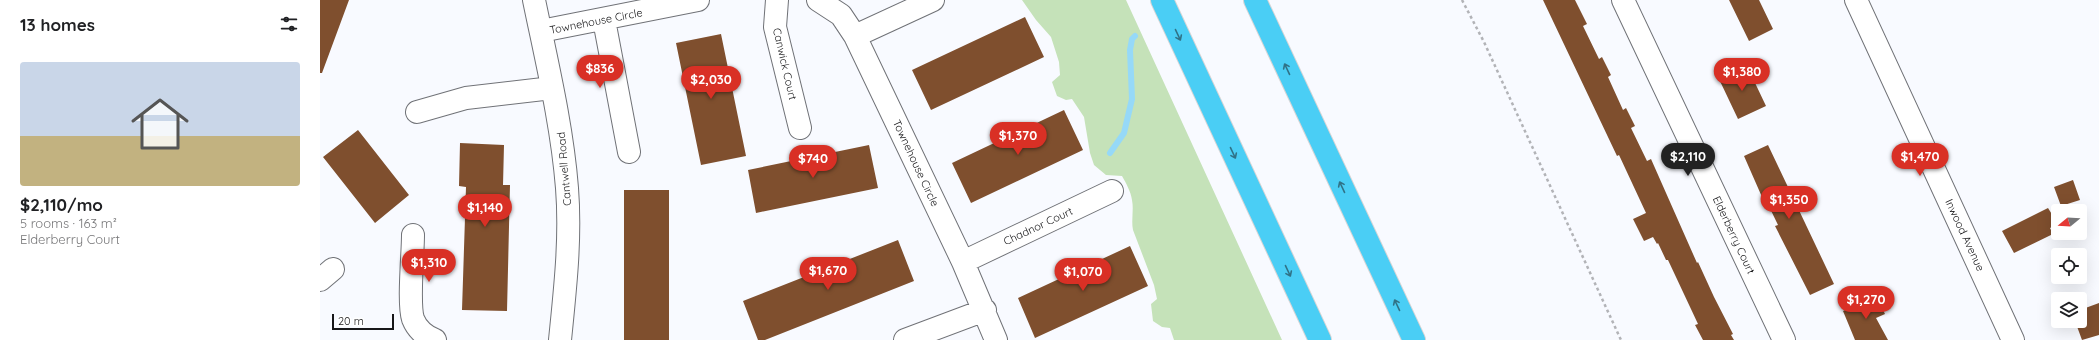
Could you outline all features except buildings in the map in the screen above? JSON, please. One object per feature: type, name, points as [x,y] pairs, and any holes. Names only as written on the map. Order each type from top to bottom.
[{"type":"highway","points":[[1162,0],[1320,340]]},
{"type":"highway","points":[[1255,0],[1414,340]]},
{"type":"street","name":"Cantwell Road","points":[[534,0],[560,122],[567,189],[568,245],[560,340]]},
{"type":"street","name":"Townehouse Circle","points":[[541,31],[604,20],[698,0]]},
{"type":"street","name":"Canwick Court","points":[[777,0],[775,27],[800,128]]},
{"type":"street","name":"Townehouse Circle","points":[[818,0],[841,15],[855,36],[963,262],[985,310],[996,340]]},
{"type":"street","points":[[855,36],[933,0]]},
{"type":"street","name":"Elderberry Court","points":[[1623,0],[1784,340]]},
{"type":"street","name":"Inwood Avenue","points":[[1856,0],[2013,340]]},
{"type":"street","points":[[604,20],[629,152]]},
{"type":"street","points":[[417,112],[466,98],[552,88]]},
{"type":"street","name":"Chadnor Court","points":[[963,262],[1112,191]]},
{"type":"street","points":[[413,235],[412,311],[418,328],[428,337],[435,340]]},
{"type":"street","points":[[905,340],[985,310]]},
{"type":"path","points":[[1462,0],[1487,50],[1621,340]]},
{"type":"green space","points":[[1022,0],[1126,0],[1282,340],[1174,340],[1170,328],[1162,327],[1153,321],[1151,304],[1157,299],[1154,285],[1133,230],[1133,204],[1129,191],[1122,176],[1106,175],[1094,165],[1090,153],[1084,117],[1072,99],[1066,100],[1057,96],[1052,82],[1060,75],[1059,62],[1051,37],[1036,20]]},
{"type":"waterway","points":[[1110,153],[1124,133],[1132,99],[1130,50],[1132,39],[1135,36]]}]
